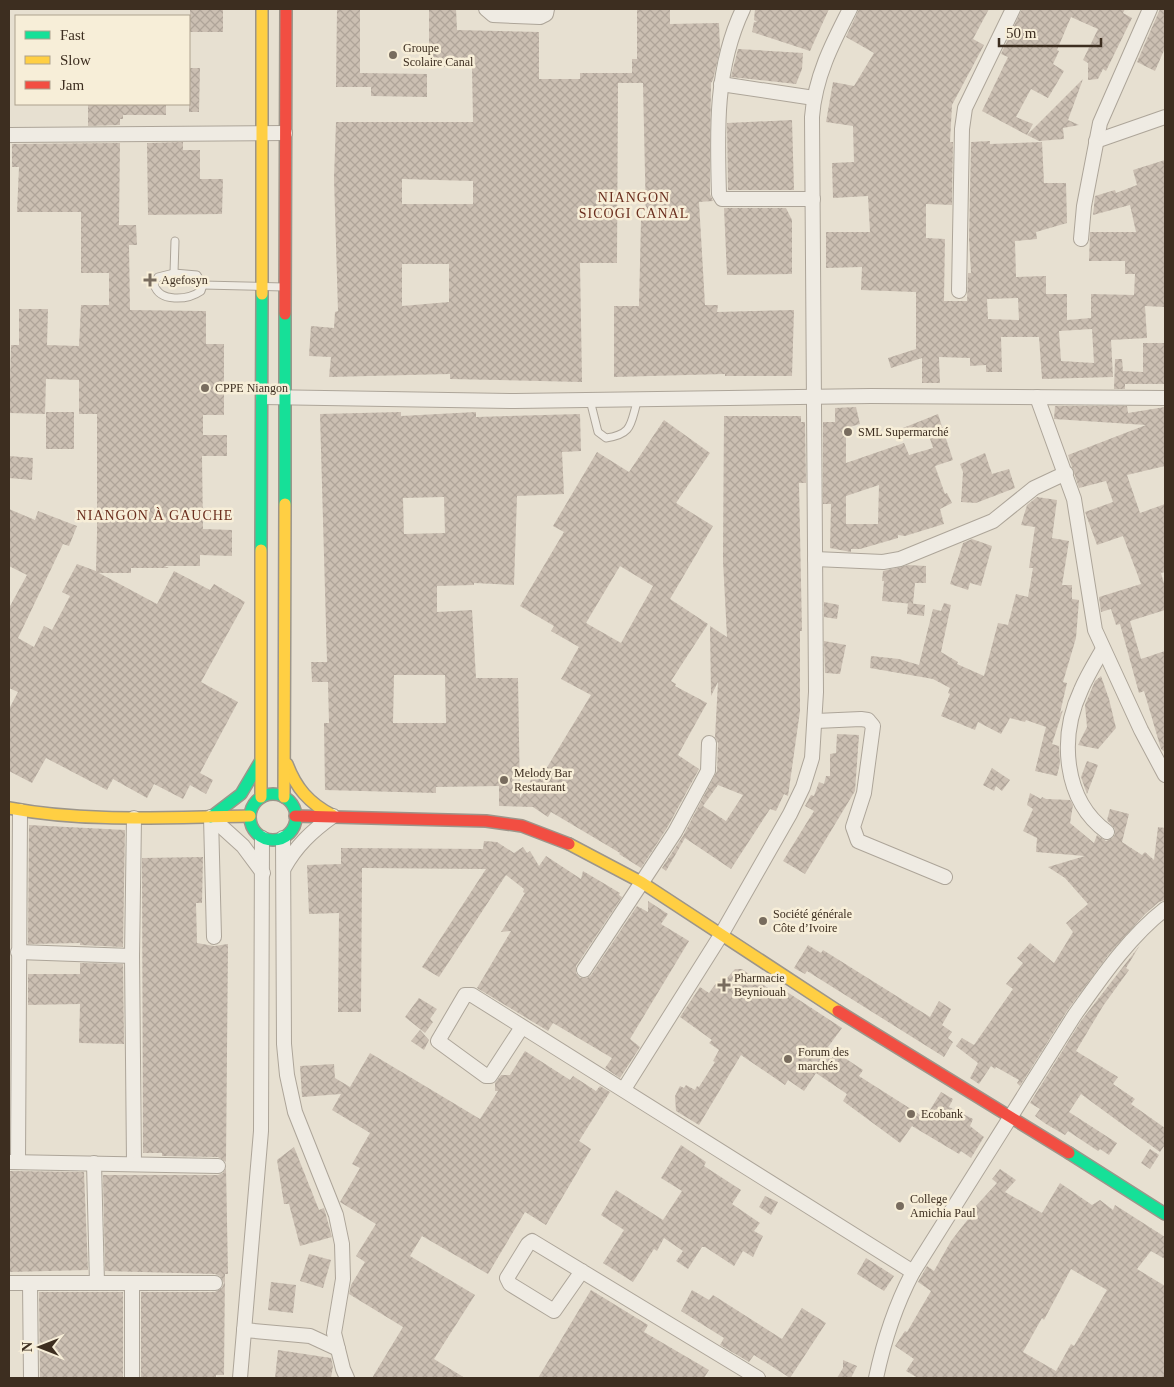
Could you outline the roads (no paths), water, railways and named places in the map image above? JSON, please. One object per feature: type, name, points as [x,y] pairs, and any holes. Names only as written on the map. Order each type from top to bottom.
[{"type":"main road","points":[[261,797],[264,397],[262,9]]},
{"type":"main road","points":[[284,797],[286,9]]},
{"type":"main road","points":[[285,757],[290,773],[304,797],[315,807],[333,816]]},
{"type":"main road","points":[[211,817],[241,794],[262,758]]},
{"type":"main road","points":[[277,795],[284,797],[292,805],[295,816],[294,825],[283,838],[269,840],[262,838],[251,825],[250,816],[253,805],[261,797],[277,795]]},
{"type":"main road","points":[[14,810],[65,817],[250,816]]},
{"type":"main road","points":[[295,816],[466,820],[522,826],[550,835],[582,849],[641,882],[721,935],[1165,1214]]},
{"type":"street","points":[[486,9],[492,15],[540,17],[546,14],[548,9]]},
{"type":"street","points":[[743,9],[729,40],[721,84],[717,139],[719,194],[722,199],[813,199]]},
{"type":"street","points":[[624,1089],[721,935],[790,814],[803,787],[812,758],[816,721],[813,397],[814,98],[820,73],[830,47],[850,9]]},
{"type":"street","points":[[959,291],[962,128],[966,108],[1013,9]]},
{"type":"street","points":[[1081,239],[1100,123],[1150,9]]},
{"type":"street","points":[[721,84],[814,98]]},
{"type":"street","points":[[1096,142],[1165,117]]},
{"type":"street","points":[[9,135],[285,133]]},
{"type":"street","points":[[264,397],[443,401],[813,397],[1165,398]]},
{"type":"street","points":[[1038,397],[1066,474],[1080,528],[1090,609],[1103,649],[1165,775]]},
{"type":"street","points":[[815,559],[883,562],[900,559],[994,521],[1034,488],[1066,474]]},
{"type":"street","points":[[1103,649],[1080,691],[1072,717],[1067,760],[1078,798],[1096,824],[1107,832]]},
{"type":"street","points":[[816,721],[862,719],[868,720],[873,726],[864,793],[853,827],[858,841],[944,877]]},
{"type":"street","points":[[584,970],[675,832],[708,771],[709,743]]},
{"type":"street","points":[[14,810],[18,952],[13,1024],[13,1162],[218,1166]]},
{"type":"street","points":[[284,869],[297,847],[314,830],[333,816]]},
{"type":"street","points":[[211,817],[243,846],[263,873]]},
{"type":"street","points":[[211,817],[214,937]]},
{"type":"street","points":[[134,818],[132,956],[134,1163]]},
{"type":"street","points":[[240,1378],[260,1139],[263,1044],[262,838]]},
{"type":"street","points":[[283,838],[284,1044],[287,1075],[295,1112],[336,1215],[342,1244],[343,1279],[334,1333],[347,1378]]},
{"type":"street","points":[[876,1378],[886,1332],[898,1300],[913,1272],[1100,980],[1131,941],[1165,909]]},
{"type":"street","points":[[18,952],[132,956]]},
{"type":"street","points":[[522,1026],[490,1076],[486,1076],[438,1041],[466,995],[469,994],[522,1026],[624,1089],[913,1272]]},
{"type":"street","points":[[263,1044],[284,1044]]},
{"type":"street","points":[[94,1163],[97,1283]]},
{"type":"street","points":[[582,1272],[554,1312],[510,1284],[507,1278],[528,1244],[532,1241],[758,1378]]},
{"type":"street","points":[[9,1283],[215,1284]]},
{"type":"street","points":[[30,1283],[31,1378]]},
{"type":"street","points":[[132,1283],[132,1378]]},
{"type":"street","points":[[244,1330],[310,1336],[338,1350]]},
{"type":"lane","points":[[174,273],[175,241]]},
{"type":"lane","points":[[174,273],[197,275],[204,285],[201,291],[192,296],[165,297],[160,294],[154,284],[158,277],[174,273]]},
{"type":"lane","points":[[204,285],[284,287]]},
{"type":"lane","points":[[590,400],[598,432],[606,438],[621,436],[628,430],[638,398]]},
{"type":"place","name":"Groupe Scolaire Canal","points":[[393,55]]},
{"type":"place","name":"Agefosyn","points":[[150,280]]},
{"type":"place","name":"CPPE Niangon","points":[[205,388]]},
{"type":"place","name":"SML Supermarché","points":[[848,432]]},
{"type":"place","name":"Melody Bar Restaurant","points":[[504,780]]},
{"type":"place","name":"Société générale Côte d’Ivoire","points":[[763,921]]},
{"type":"place","name":"Pharmacie Beyniouah","points":[[724,985]]},
{"type":"place","name":"Forum des marchés","points":[[788,1059]]},
{"type":"place","name":"Ecobank","points":[[911,1114]]},
{"type":"place","name":"College Amichia Paul","points":[[900,1206]]},
{"type":"district","name":"NIANGON SICOGI CANAL","points":[[634,206]]},
{"type":"district","name":"NIANGON À GAUCHE","points":[[155,515]]}]
